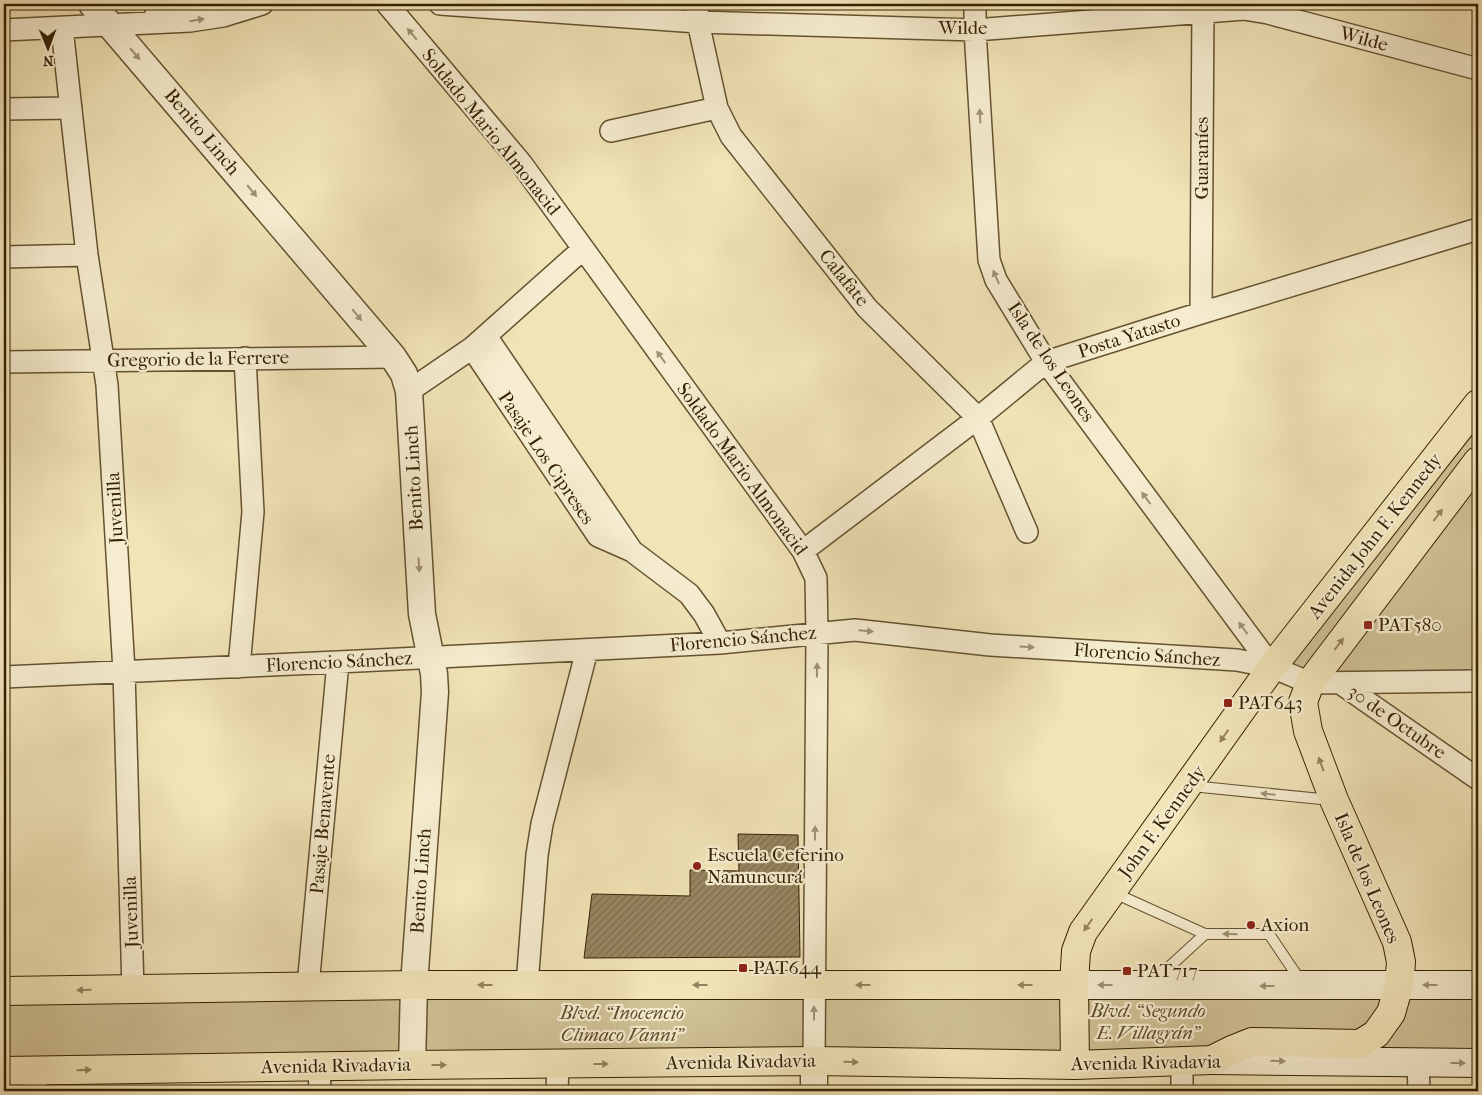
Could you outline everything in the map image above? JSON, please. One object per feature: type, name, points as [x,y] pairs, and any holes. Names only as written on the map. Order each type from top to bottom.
[{"type":"main road","name":"Avenida John F. Kennedy","points":[[1272,668],[1478,404]]},
{"type":"main road","name":"Avenida John F. Kennedy","points":[[1306,693],[1478,462]]},
{"type":"main road","name":"John F. Kennedy","points":[[1074,985],[1076,951],[1083,932],[1272,668]]},
{"type":"main road","name":"Isla de los Leones","points":[[1212,1060],[1252,1042],[1360,1044],[1376,1034],[1391,1013],[1399,985],[1401,962],[1397,942],[1334,800],[1308,731],[1306,693]]},
{"type":"main road","points":[[4,991],[414,985],[1478,985]]},
{"type":"main road","points":[[1074,985],[1075,1064]]},
{"type":"main road","name":"Avenida Rivadavia","points":[[4,1071],[36,1081],[320,1079],[412,1065],[814,1062],[1075,1064],[1212,1060],[1478,1063]]},
{"type":"street","name":"Benito Linch","points":[[92,4],[121,24],[393,357],[404,374],[409,392],[422,614],[434,674],[435,692],[414,985],[412,1065]]},
{"type":"street","points":[[121,24],[192,4]]},
{"type":"street","points":[[4,30],[190,21],[223,16],[262,4]]},
{"type":"street","name":"Wilde","points":[[440,4],[698,13],[975,30],[1203,8],[1244,9],[1268,13],[1478,69]]},
{"type":"street","name":"Isla de los Leones","points":[[975,4],[989,260],[996,280],[1046,362],[1272,668]]},
{"type":"street","name":"Soldado Mario Almonacid","points":[[395,7],[521,163],[803,551],[816,578],[814,1062]]},
{"type":"street","name":"Guaraníes","points":[[1201,313],[1203,8]]},
{"type":"street","name":"Calafate","points":[[698,13],[717,108],[731,136],[867,308],[978,418],[1027,532]]},
{"type":"street","name":"Juvenilla","points":[[62,28],[88,255],[107,385],[124,671],[133,990]]},
{"type":"street","points":[[4,108],[71,108]]},
{"type":"street","points":[[611,131],[717,108]]},
{"type":"street","name":"Posta Yatasto","points":[[803,551],[978,418],[1046,362],[1478,229]]},
{"type":"street","points":[[409,392],[479,342],[582,249]]},
{"type":"street","points":[[4,256],[88,255]]},
{"type":"street","name":"Pasaje Los Cipreses","points":[[479,342],[632,552],[689,594],[704,614],[720,643]]},
{"type":"street","name":"Gregorio de la Ferrere","points":[[4,362],[393,357]]},
{"type":"street","points":[[239,667],[253,512],[245,358]]},
{"type":"street","name":"Florencio Sánchez","points":[[4,676],[239,667],[720,643],[855,630],[990,644],[1237,660],[1272,668],[1306,693],[1340,683],[1478,681]]},
{"type":"street","points":[[527,985],[537,855],[542,824],[588,650]]},
{"type":"street","name":"Pasaje Benavente","points":[[308,986],[338,662]]},
{"type":"street","name":"30 de Octubre","points":[[1340,683],[1478,779]]},
{"type":"street","points":[[814,1062],[814,1091]]},
{"type":"street","points":[[1182,1062],[1182,1091]]},
{"type":"street","points":[[1418,1063],[1419,1091]]},
{"type":"street","points":[[558,1064],[558,1091]]},
{"type":"lane","points":[[1188,786],[1334,800]]},
{"type":"lane","points":[[1112,892],[1205,934],[1269,934],[1304,986]]},
{"type":"lane","points":[[1150,985],[1205,934]]},
{"type":"green space","points":[[1478,404],[1478,461],[1310,683],[1272,667]]},
{"type":"green space","points":[[1478,479],[1478,672],[1330,675]]},
{"type":"green space","points":[[1478,985],[1478,1063],[4,1071],[4,991]]},
{"type":"building","points":[[738,834],[798,835],[800,957],[584,958],[592,894],[690,896],[690,870],[739,871]]},
{"type":"place","name":"PAT580","points":[[1368,625]]},
{"type":"place","name":"PAT643","points":[[1228,703]]},
{"type":"place","name":"Escuela Ceferino Namuncurá","points":[[697,866]]},
{"type":"place","name":"Axion","points":[[1251,925]]},
{"type":"place","name":"PAT644","points":[[743,968]]},
{"type":"place","name":"PAT717","points":[[1127,971]]},
{"type":"park label","name":"Blvd. “Segundo E. Villagrán”","points":[[1148,1022]]},
{"type":"park label","name":"Blvd. “Inocencio Climaco Vanni”","points":[[622,1024]]}]
